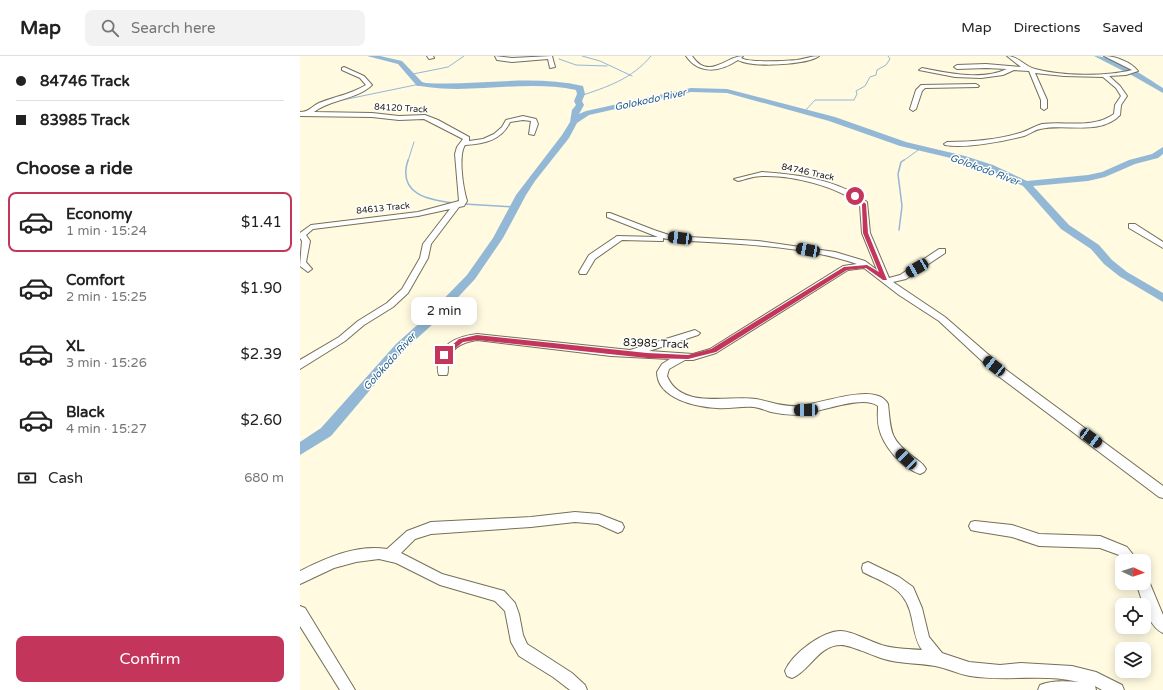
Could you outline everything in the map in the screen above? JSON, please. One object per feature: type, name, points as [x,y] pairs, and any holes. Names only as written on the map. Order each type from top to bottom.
[{"type":"street","points":[[498,56],[498,59],[512,60],[549,57],[551,58],[552,66]]},
{"type":"street","points":[[689,56],[698,67],[705,69],[712,68],[739,57],[748,63],[791,63],[816,56]]},
{"type":"street","points":[[1010,56],[1019,64],[1031,70],[1044,100],[1044,108]]},
{"type":"street","points":[[957,67],[986,66],[1105,76],[1134,71],[1130,66],[1107,56]]},
{"type":"street","points":[[309,113],[320,105],[355,94],[369,85],[362,77],[344,69]]},
{"type":"street","points":[[922,70],[981,76],[996,76],[1012,69]]},
{"type":"street","points":[[913,109],[919,90],[923,86],[977,88],[978,79],[981,76]]},
{"type":"street","points":[[947,144],[968,144],[1022,135],[1033,128],[1104,122],[1117,115],[1118,105],[1124,96],[1115,83],[1105,76]]},
{"type":"street","name":"84120 Track","points":[[300,114],[309,113],[431,118],[466,137],[464,143]]},
{"type":"street","points":[[300,365],[342,339],[367,319],[390,305],[405,291],[424,258],[427,244],[456,206],[463,201],[461,196],[462,186],[458,169],[459,151],[464,143],[475,142],[493,137],[504,130],[508,121],[523,118],[533,119],[535,122],[532,134]]},
{"type":"street","name":"84746 Track","points":[[738,179],[761,174],[778,176],[835,188],[855,196],[864,204],[866,233],[886,280]]},
{"type":"street","name":"84613 Track","points":[[301,235],[311,227],[418,214],[456,206]]},
{"type":"street","points":[[610,215],[651,232],[672,238]]},
{"type":"street","points":[[1132,226],[1163,246]]},
{"type":"street","points":[[301,235],[306,241],[302,263],[308,269]]},
{"type":"street","points":[[583,272],[592,257],[620,238],[728,240],[784,246],[834,254],[862,263],[942,319],[1000,372],[1163,493]]},
{"type":"street","points":[[886,280],[903,277],[942,251]]},
{"type":"street","name":"83985 Track","points":[[443,372],[442,363],[444,355],[454,344],[468,338],[502,340],[627,354],[693,357],[713,351],[846,268],[867,266]]},
{"type":"street","points":[[627,354],[668,343],[695,333]]},
{"type":"street","points":[[683,357],[664,368],[662,378],[667,386],[679,395],[695,401],[724,404],[753,403],[776,409],[799,410],[823,408],[856,399],[873,398],[883,404],[884,424],[889,438],[896,449],[920,468]]},
{"type":"street","points":[[390,554],[411,535],[431,528],[531,522],[575,517],[599,519],[618,527]]},
{"type":"street","points":[[975,526],[1012,531],[1039,540],[1100,542],[1123,551],[1126,554]]},
{"type":"street","points":[[300,578],[321,567],[347,559],[361,556],[390,554],[442,580],[499,596],[506,600],[514,615],[517,637],[523,651],[555,670],[580,690]]},
{"type":"street","points":[[868,568],[894,581],[908,592],[915,608],[924,640],[936,659]]},
{"type":"street","points":[[1146,590],[1156,617],[1163,626]]},
{"type":"street","points":[[300,613],[348,690]]},
{"type":"street","points":[[792,671],[810,652],[835,638],[842,638],[886,653],[936,659],[969,669],[984,671],[1041,670],[1072,673],[1101,681],[1117,690]]},
{"type":"street","points":[[1045,690],[1062,688],[1088,690]]},
{"type":"waterway","points":[[370,56],[400,62],[420,84],[426,85],[464,86],[543,83],[562,84],[580,88],[581,94],[578,101],[580,105],[576,110],[574,122]]},
{"type":"waterway","points":[[413,74],[448,67],[464,56]]},
{"type":"waterway","points":[[582,56],[600,61],[629,75]]},
{"type":"waterway","points":[[629,75],[636,71],[651,56]]},
{"type":"waterway","points":[[804,112],[815,100],[854,100],[857,94],[856,91],[865,86],[870,77],[876,75],[877,70],[886,65],[890,59],[888,56]]},
{"type":"waterway","name":"Golokodo River","points":[[1097,56],[1138,75],[1163,91]]},
{"type":"waterway","points":[[559,59],[576,65],[607,66]]},
{"type":"waterway","points":[[580,96],[609,85],[629,75]]},
{"type":"waterway","points":[[333,102],[420,84]]},
{"type":"waterway","name":"Golokodo River","points":[[574,122],[586,113],[691,90],[727,91],[832,119],[903,144],[962,158],[990,167],[1026,184]]},
{"type":"waterway","name":"Golokodo River","points":[[300,449],[326,432],[400,347],[429,321],[471,277],[498,238],[521,195],[566,136],[574,122]]},
{"type":"waterway","points":[[408,161],[414,142]]},
{"type":"waterway","points":[[903,161],[921,148]]},
{"type":"waterway","name":"Golokodo River","points":[[1026,184],[1088,178],[1105,174],[1132,162],[1155,156],[1163,150]]},
{"type":"waterway","points":[[408,160],[406,171],[407,181],[411,188],[425,197],[454,203]]},
{"type":"waterway","points":[[899,230],[902,206],[898,174],[901,162],[904,160]]},
{"type":"waterway","points":[[1026,184],[1065,227],[1095,247],[1108,262],[1123,274],[1163,298]]},
{"type":"waterway","points":[[464,204],[515,207]]},
{"type":"route","points":[[444,355],[454,344],[468,338],[516,341],[611,353],[647,355],[693,357],[713,351],[846,268],[852,266],[867,266],[885,279],[876,255],[868,241],[864,204],[855,196]]}]
